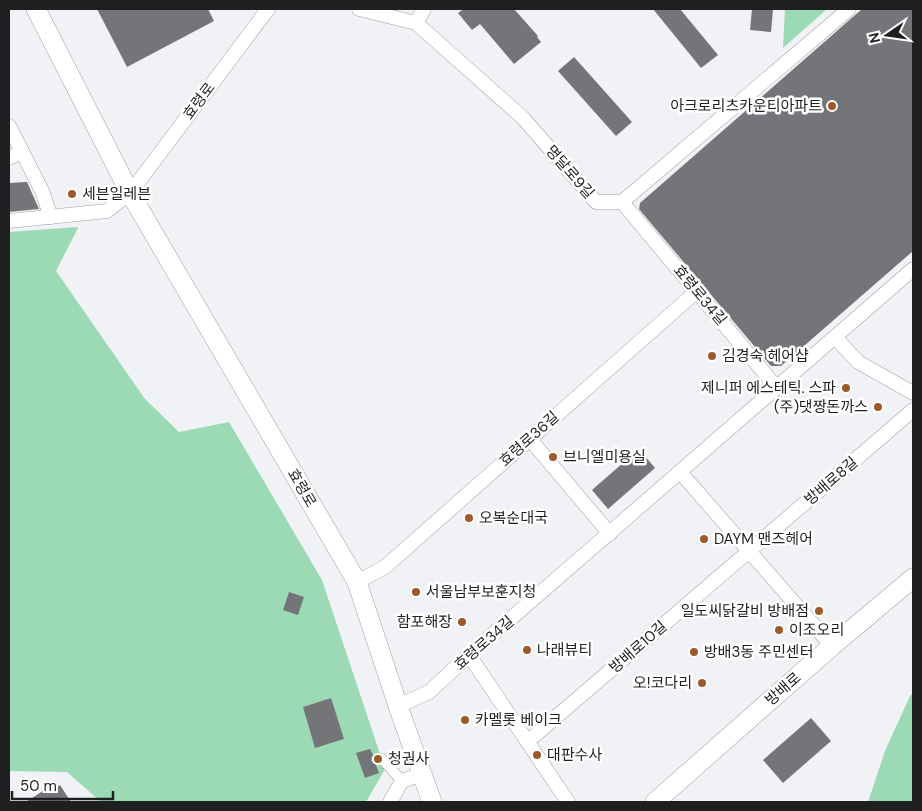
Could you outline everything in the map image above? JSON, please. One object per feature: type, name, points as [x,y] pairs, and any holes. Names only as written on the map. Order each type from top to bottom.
[{"type":"main road","name":"효령로","points":[[36,9],[130,193],[357,582],[432,802]]},
{"type":"main road","name":"방배로","points":[[655,802],[832,646],[913,578]]},
{"type":"street","name":"효령로","points":[[130,193],[268,9]]},
{"type":"street","name":"명달로9길","points":[[359,9],[416,23],[522,118],[596,202],[622,202]]},
{"type":"street","points":[[416,23],[424,9]]},
{"type":"street","points":[[622,202],[848,9]]},
{"type":"street","points":[[9,126],[42,191],[51,217]]},
{"type":"street","points":[[9,158],[22,152]]},
{"type":"street","points":[[9,221],[106,211],[130,193]]},
{"type":"street","name":"효령로34길","points":[[622,202],[777,388]]},
{"type":"street","name":"효령로34길","points":[[398,706],[429,692],[469,655],[913,269]]},
{"type":"street","name":"효령로36길","points":[[357,582],[385,567],[696,291]]},
{"type":"street","points":[[835,337],[858,362],[913,393]]},
{"type":"street","name":"방배로8길","points":[[749,551],[913,410]]},
{"type":"street","points":[[529,438],[610,534]]},
{"type":"street","points":[[680,472],[832,646]]},
{"type":"street","name":"방배로10길","points":[[527,742],[749,551]]},
{"type":"street","points":[[469,655],[568,802]]},
{"type":"street","points":[[378,759],[382,759],[402,781]]},
{"type":"street","points":[[390,802],[402,781],[422,774]]},
{"type":"green space","points":[[785,9],[827,9],[783,48]]},
{"type":"green space","points":[[77,227],[56,271],[145,399],[179,432],[229,422],[322,580],[385,769],[366,802],[101,802],[67,772],[9,771],[9,232]]},
{"type":"green space","points":[[913,693],[913,802],[868,802],[885,751]]},
{"type":"building","points":[[97,9],[208,9],[214,21],[127,67]]},
{"type":"building","points":[[464,9],[514,9],[541,42],[514,64],[480,24],[472,30],[458,13]]},
{"type":"building","points":[[653,9],[680,9],[718,55],[701,68]]},
{"type":"building","points":[[752,9],[773,9],[771,32],[750,30]]},
{"type":"building","name":"아크로리츠카운티아파트","points":[[862,9],[913,9],[913,251],[781,366],[771,366],[639,209],[640,203]]},
{"type":"building","points":[[574,57],[632,122],[616,136],[558,71]]},
{"type":"building","points":[[27,182],[39,209],[9,212],[9,183]]},
{"type":"building","points":[[639,449],[655,468],[608,509],[592,490]]},
{"type":"building","points":[[289,592],[304,597],[298,615],[283,610]]},
{"type":"building","points":[[331,698],[344,739],[315,748],[303,707]]},
{"type":"building","points":[[811,718],[831,741],[783,783],[763,760]]},
{"type":"building","points":[[370,749],[373,755],[372,762],[376,765],[379,773],[365,778],[356,753]]},
{"type":"building","points":[[55,783],[57,787],[60,785],[71,802],[26,802]]},
{"type":"place","name":"아크로리츠카운티아파트","points":[[832,106]]},
{"type":"place","name":"세븐일레븐","points":[[72,194]]},
{"type":"place","name":"김경숙 헤어샵","points":[[712,356]]},
{"type":"place","name":"제니퍼 에스테틱. 스파","points":[[846,388]]},
{"type":"place","name":"(주)댓짱돈까스","points":[[878,407]]},
{"type":"place","name":"브니엘미용실","points":[[553,457]]},
{"type":"place","name":"오복순대국","points":[[469,518]]},
{"type":"place","name":"DAYM 맨즈헤어","points":[[704,539]]},
{"type":"place","name":"서울남부보훈지청","points":[[416,592]]},
{"type":"place","name":"일도씨닭갈비 방배점","points":[[819,611]]},
{"type":"place","name":"함포해장","points":[[462,622]]},
{"type":"place","name":"이조오리","points":[[779,630]]},
{"type":"place","name":"나래뷰티","points":[[527,650]]},
{"type":"place","name":"방배3동 주민센터","points":[[694,652]]},
{"type":"place","name":"오!코다리","points":[[702,683]]},
{"type":"place","name":"카멜롯 베이크","points":[[465,720]]},
{"type":"place","name":"대판수사","points":[[537,755]]},
{"type":"place","name":"청권사","points":[[378,759]]}]
